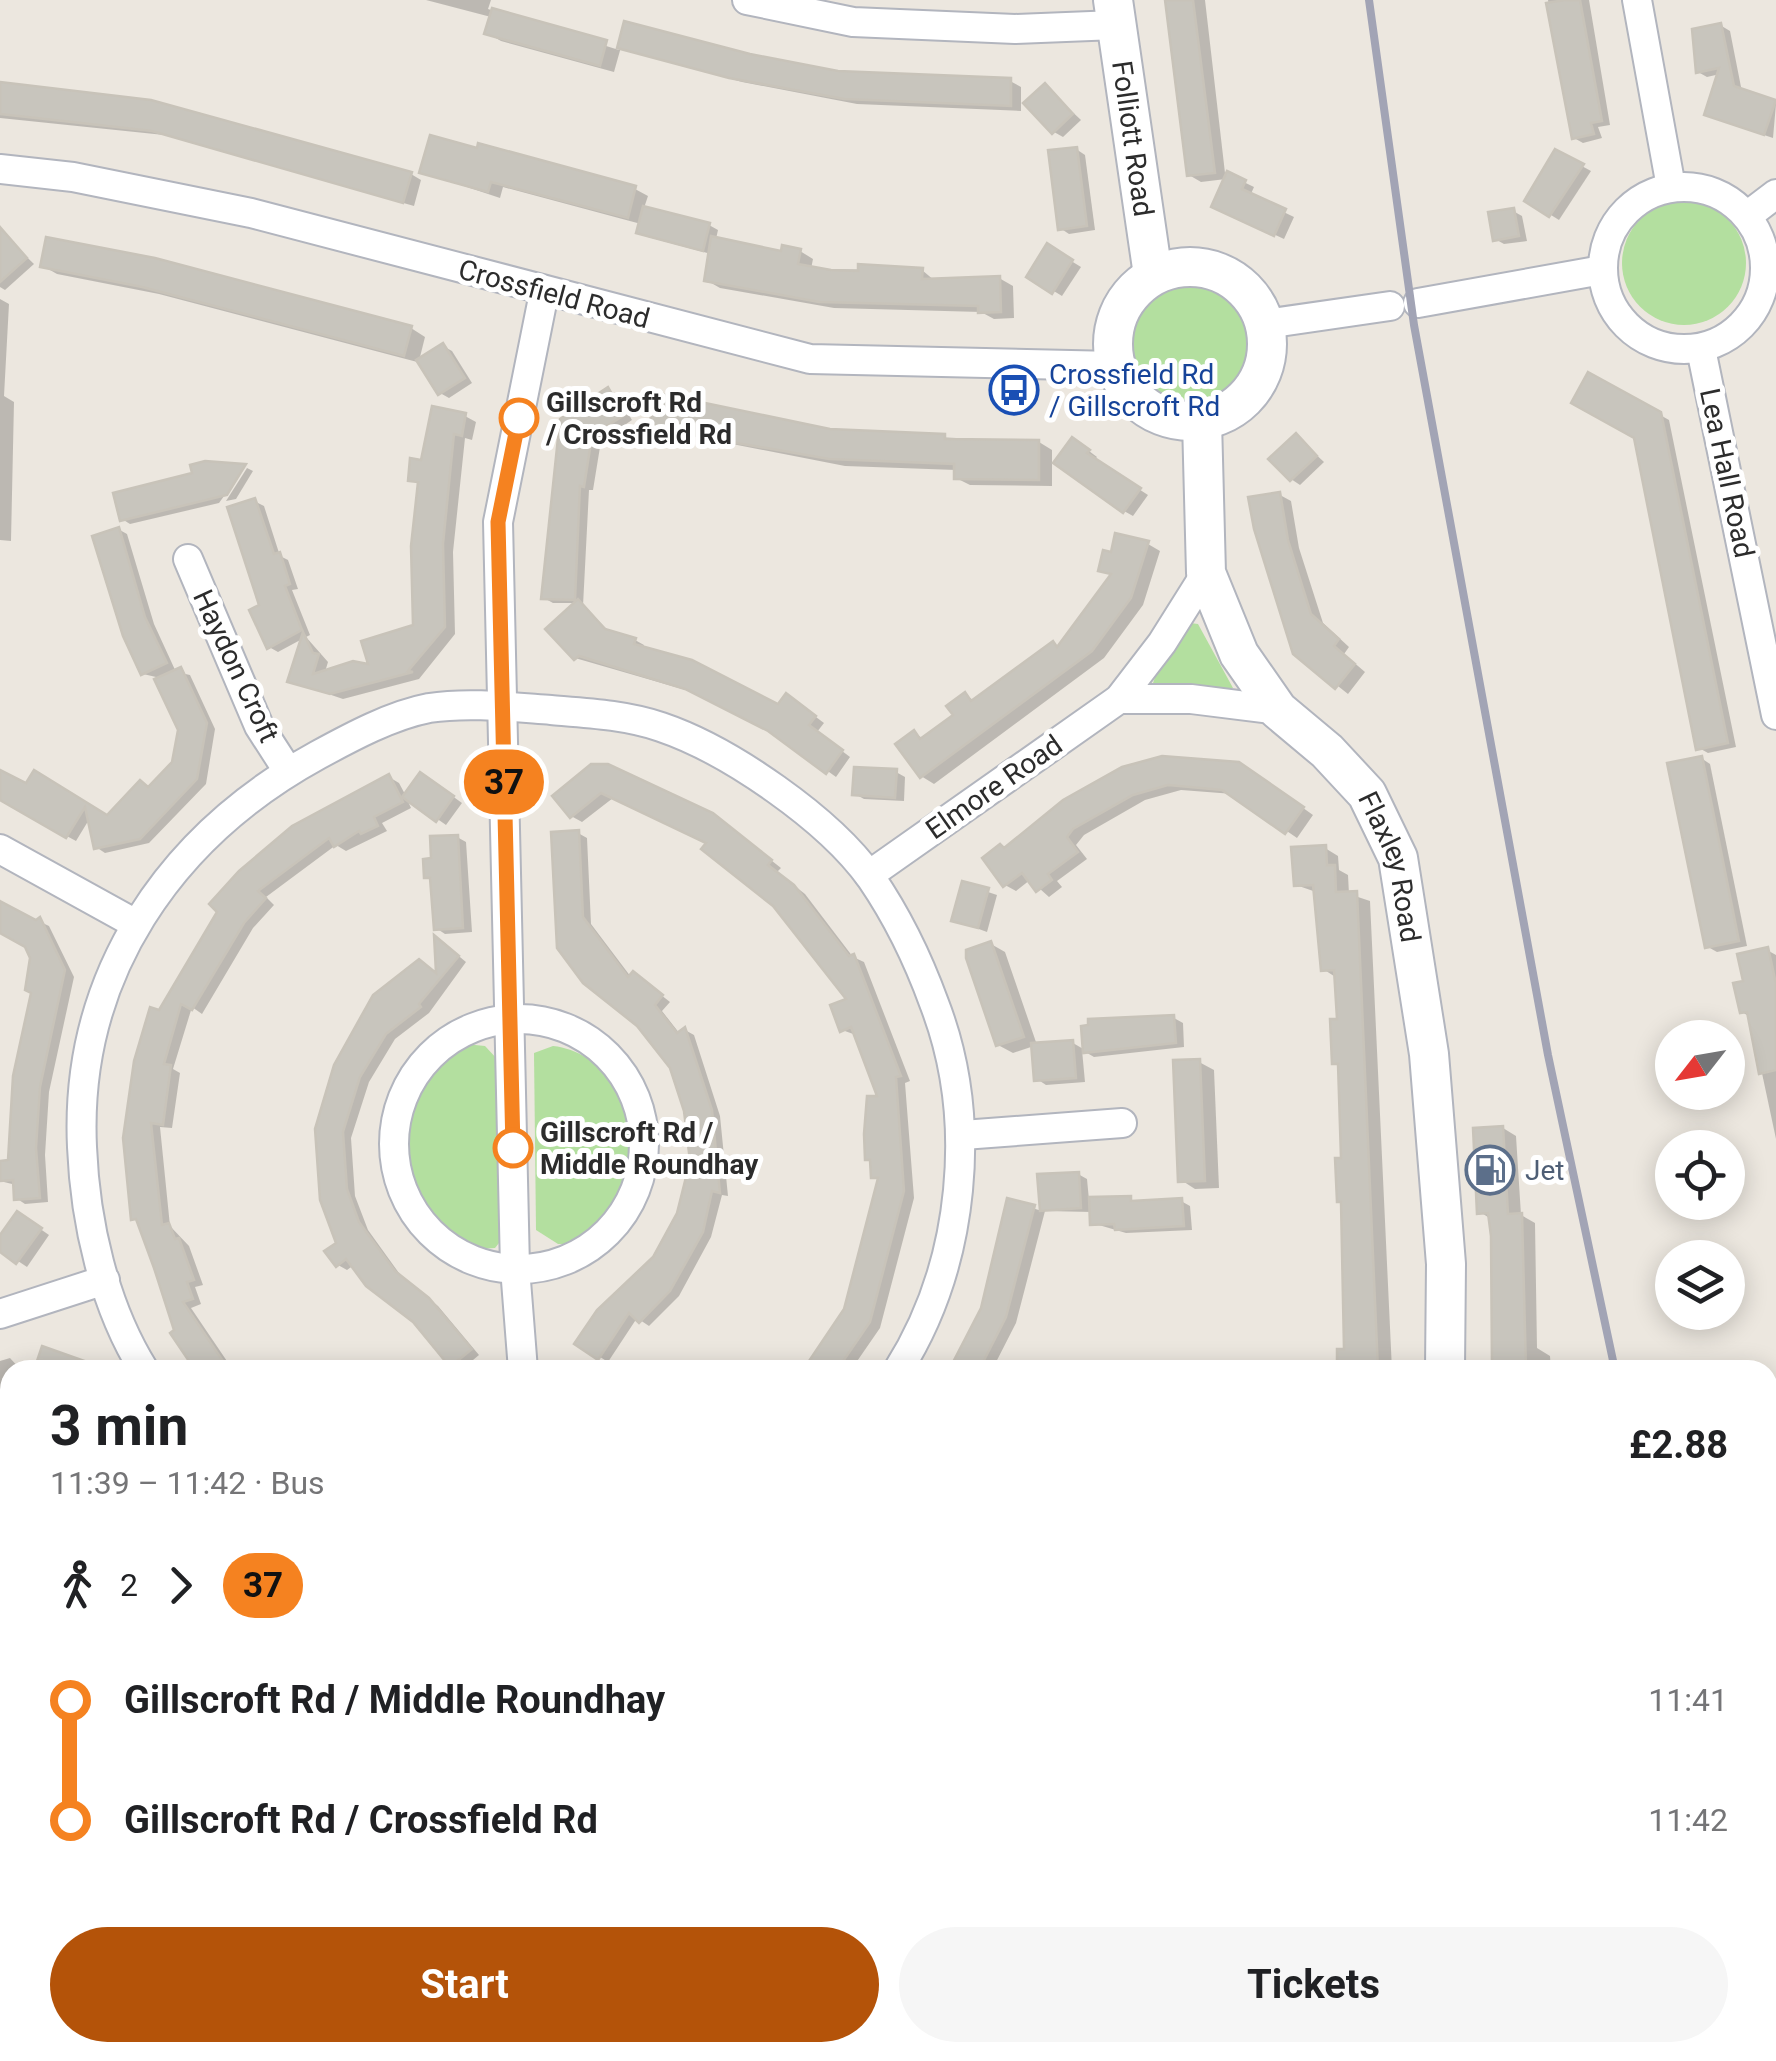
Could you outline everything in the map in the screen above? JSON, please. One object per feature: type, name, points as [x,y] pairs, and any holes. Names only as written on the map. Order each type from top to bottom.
[{"type":"street","points":[[747,0],[853,22],[1015,29],[1114,13]]},
{"type":"street","points":[[1638,0],[1671,188]]},
{"type":"street","name":"Folliott Road","points":[[1114,13],[1154,275]]},
{"type":"street","name":"Crossfield Road","points":[[0,170],[72,177],[252,213],[544,293],[810,359],[1115,366]]},
{"type":"street","points":[[1671,188],[1699,188],[1726,198],[1747,216],[1766,261],[1770,287],[1752,314],[1730,337],[1702,349],[1672,350],[1645,341],[1622,323],[1607,298],[1602,270],[1606,241],[1621,216],[1643,197],[1671,188]]},
{"type":"street","points":[[1747,216],[1776,194]]},
{"type":"street","points":[[1184,267],[1211,270],[1235,281],[1254,300],[1265,324],[1267,356],[1255,386],[1232,410],[1202,421],[1174,420],[1148,410],[1128,391],[1115,366],[1112,338],[1120,311],[1154,275],[1184,267]]},
{"type":"street","points":[[1418,303],[1602,270]]},
{"type":"street","points":[[522,1360],[516,1268],[498,522],[544,293]]},
{"type":"street","points":[[1265,324],[1390,306]]},
{"type":"street","name":"Lea Hall Road","points":[[1702,349],[1776,715]]},
{"type":"street","name":"Flaxley Road","points":[[1202,421],[1206,574],[1239,654],[1278,710],[1327,751],[1366,794],[1398,858],[1428,1054],[1446,1264],[1445,1360]]},
{"type":"street","name":"Haydon Croft","points":[[188,558],[259,726],[288,771]]},
{"type":"street","name":"Elmore Road","points":[[869,875],[1118,699],[1162,644],[1206,574]]},
{"type":"street","points":[[1118,699],[1191,699],[1278,710]]},
{"type":"street","points":[[138,1360],[106,1280],[84,1198],[81,1128],[85,1051],[134,923],[225,814],[288,771],[352,736],[428,708],[502,706],[603,715],[656,725],[709,746],[765,782],[869,875],[905,936],[950,1043],[963,1136],[944,1264],[927,1318],[904,1360]]},
{"type":"street","points":[[0,848],[134,923]]},
{"type":"street","points":[[511,1023],[560,1026],[596,1040],[636,1093],[648,1134],[648,1156],[632,1201],[600,1238],[578,1254],[516,1268],[476,1262],[444,1245],[414,1218],[400,1186],[392,1140],[397,1107],[411,1075],[430,1052],[466,1032],[511,1023]]},
{"type":"street","points":[[963,1136],[1122,1122]]},
{"type":"street","points":[[0,1314],[106,1280]]},
{"type":"green space","points":[[1684,201],[1708,206],[1728,219],[1741,239],[1746,263],[1741,287],[1728,307],[1708,320],[1684,325],[1660,320],[1640,307],[1627,287],[1622,263],[1627,239],[1640,219],[1660,206]]},
{"type":"green space","points":[[1188,284],[1211,288],[1231,301],[1244,321],[1248,344],[1244,367],[1231,387],[1211,400],[1188,404],[1165,400],[1145,387],[1132,367],[1128,344],[1132,321],[1145,301],[1165,288]]},
{"type":"green space","points":[[1190,623],[1198,624],[1233,688],[1169,690],[1153,683],[1162,658]]},
{"type":"green space","points":[[465,1044],[485,1046],[498,1060],[507,1233],[495,1248],[477,1249],[446,1237],[411,1185],[399,1144],[406,1103],[426,1066]]},
{"type":"green space","points":[[553,1046],[571,1050],[601,1069],[623,1100],[634,1135],[627,1180],[603,1215],[575,1244],[558,1244],[536,1230],[534,1053]]},
{"type":"building","points":[[1165,0],[1193,0],[1215,173],[1187,176]]},
{"type":"building","points":[[1580,0],[1602,121],[1591,123],[1594,134],[1572,139],[1546,3]]},
{"type":"building","points":[[492,8],[607,40],[600,66],[484,34]]},
{"type":"building","points":[[624,21],[750,54],[838,71],[1011,78],[1011,106],[844,99],[729,78],[617,48]]},
{"type":"building","points":[[1721,23],[1734,86],[1776,100],[1764,135],[1704,115],[1719,68],[1696,73],[1692,29]]},
{"type":"building","points":[[0,82],[151,100],[412,172],[403,203],[152,131],[0,114]]},
{"type":"building","points":[[1045,83],[1073,114],[1052,134],[1023,103]]},
{"type":"building","points":[[430,135],[477,148],[478,143],[636,186],[628,218],[491,182],[488,192],[419,173]]},
{"type":"building","points":[[1077,147],[1087,226],[1058,230],[1048,150]]},
{"type":"building","points":[[1555,149],[1584,164],[1549,217],[1524,201]]},
{"type":"building","points":[[1227,171],[1246,180],[1242,189],[1286,209],[1274,236],[1211,207]]},
{"type":"building","points":[[643,206],[710,223],[703,251],[636,233]]},
{"type":"building","points":[[1514,208],[1519,236],[1493,241],[1488,212]]},
{"type":"building","points":[[0,227],[27,258],[0,282]]},
{"type":"building","points":[[711,236],[781,251],[782,245],[801,249],[798,264],[831,270],[858,271],[858,264],[923,268],[922,279],[1000,276],[1001,312],[978,313],[978,306],[819,302],[704,281]]},
{"type":"building","points":[[46,237],[155,258],[412,326],[404,356],[142,287],[40,267]]},
{"type":"building","points":[[1047,243],[1073,260],[1052,294],[1026,277]]},
{"type":"building","points":[[443,343],[465,378],[438,395],[416,360]]},
{"type":"building","points":[[1588,372],[1661,412],[1728,743],[1696,750],[1634,438],[1571,403]]},
{"type":"building","points":[[608,387],[624,415],[592,436],[584,487],[580,486],[575,600],[541,599],[560,419]]},
{"type":"building","points":[[657,393],[830,429],[945,434],[945,439],[1039,440],[1039,480],[954,479],[954,464],[829,459],[691,435],[649,424]]},
{"type":"building","points":[[432,406],[466,413],[462,436],[454,434],[443,544],[445,627],[408,671],[413,672],[330,694],[287,682],[303,632],[313,653],[319,654],[313,674],[353,661],[368,664],[361,641],[413,625],[411,546],[418,482],[408,481],[410,458],[421,460]]},
{"type":"building","points":[[1296,433],[1317,456],[1290,481],[1268,459]]},
{"type":"building","points":[[1072,437],[1090,450],[1087,453],[1141,488],[1123,513],[1053,463]]},
{"type":"building","points":[[205,461],[246,464],[227,495],[120,521],[113,493],[192,473],[190,465]]},
{"type":"building","points":[[1280,492],[1288,540],[1311,614],[1339,639],[1334,646],[1355,664],[1335,689],[1293,654],[1254,529],[1248,497]]},
{"type":"building","points":[[255,498],[274,554],[280,552],[290,584],[285,586],[302,630],[267,649],[249,610],[259,605],[227,507]]},
{"type":"building","points":[[119,527],[145,617],[167,663],[141,675],[123,636],[92,536]]},
{"type":"building","points":[[1115,533],[1149,541],[1131,598],[1092,651],[920,778],[895,744],[914,730],[920,739],[953,715],[946,706],[965,692],[971,701],[1053,641],[1057,647],[1111,574],[1098,571],[1103,550],[1111,552]]},
{"type":"building","points":[[578,599],[605,629],[636,638],[634,644],[692,660],[778,704],[786,693],[816,716],[809,725],[843,750],[826,774],[768,731],[685,689],[579,656],[574,660],[545,629]]},
{"type":"building","points":[[181,667],[207,723],[197,779],[140,839],[94,849],[85,807],[66,838],[0,800],[0,770],[26,783],[34,770],[107,815],[140,780],[148,787],[172,762],[178,730],[154,679]]},
{"type":"building","points":[[1162,756],[1239,762],[1304,807],[1285,834],[1222,790],[1168,785],[1133,795],[1073,829],[1067,837],[1078,852],[1048,874],[1052,880],[1036,892],[1022,873],[1003,887],[982,858],[1000,844],[1004,848],[1063,800],[1122,767]]},
{"type":"building","points":[[1702,756],[1739,941],[1705,948],[1667,763]]},
{"type":"building","points":[[591,764],[608,764],[713,813],[772,860],[768,865],[794,885],[849,956],[854,954],[901,1076],[896,1077],[904,1191],[870,1322],[844,1360],[810,1360],[844,1309],[878,1178],[871,1178],[870,1160],[865,1160],[864,1134],[867,1096],[877,1096],[851,1027],[840,1032],[830,1005],[846,999],[773,906],[701,849],[706,843],[601,793],[570,818],[552,796]]},
{"type":"building","points":[[854,767],[897,769],[895,798],[852,795]]},
{"type":"building","points":[[420,772],[454,796],[436,822],[402,797]]},
{"type":"building","points":[[389,774],[403,802],[374,817],[378,826],[361,834],[359,831],[334,847],[329,838],[258,891],[266,898],[244,923],[192,1010],[181,1004],[164,1064],[171,1065],[163,1125],[151,1123],[162,1225],[169,1223],[175,1239],[179,1238],[194,1280],[187,1282],[193,1299],[183,1302],[222,1360],[188,1360],[170,1333],[174,1330],[154,1268],[136,1219],[131,1220],[123,1138],[134,1061],[150,1007],[159,1010],[217,912],[209,904],[239,871],[292,826]]},
{"type":"building","points":[[579,830],[583,917],[628,977],[633,971],[663,995],[655,1005],[677,1033],[685,1027],[712,1110],[720,1193],[712,1191],[703,1232],[670,1291],[639,1323],[629,1313],[598,1360],[574,1344],[597,1310],[653,1257],[677,1213],[690,1161],[684,1111],[670,1068],[637,1026],[583,983],[557,948],[551,832]]},
{"type":"building","points":[[458,835],[463,928],[434,930],[430,878],[424,878],[423,859],[431,858],[430,836]]},
{"type":"building","points":[[1326,845],[1327,865],[1335,865],[1336,892],[1357,891],[1378,1360],[1337,1360],[1337,1349],[1344,1349],[1341,1202],[1337,1202],[1335,1158],[1341,1158],[1338,1064],[1332,1064],[1330,1019],[1337,1019],[1334,970],[1321,971],[1313,885],[1294,886],[1291,847]]},
{"type":"building","points":[[962,881],[989,888],[978,928],[951,921]]},
{"type":"building","points":[[0,901],[36,920],[40,917],[65,970],[40,1087],[36,1148],[40,1198],[14,1200],[13,1180],[0,1181],[0,1161],[8,1160],[13,1076],[31,993],[25,990],[30,958],[25,947],[0,933]]},
{"type":"building","points":[[434,935],[459,956],[419,1004],[421,1007],[386,1034],[360,1077],[343,1132],[347,1189],[359,1222],[395,1271],[429,1298],[472,1349],[459,1360],[444,1360],[413,1322],[366,1286],[346,1259],[336,1267],[324,1251],[336,1243],[320,1200],[315,1129],[334,1065],[373,995],[419,959],[436,973]]},
{"type":"building","points":[[991,941],[1024,1037],[996,1046],[966,958],[966,950]]},
{"type":"building","points":[[1768,947],[1776,984],[1776,1070],[1759,1074],[1747,1012],[1740,1013],[1733,983],[1743,981],[1737,954]]},
{"type":"building","points":[[1174,1015],[1176,1043],[1083,1053],[1081,1026],[1088,1025],[1088,1019]]},
{"type":"building","points":[[1073,1040],[1076,1078],[1034,1081],[1031,1043]]},
{"type":"building","points":[[1200,1059],[1205,1181],[1178,1182],[1173,1060]]},
{"type":"building","points":[[1503,1126],[1508,1214],[1522,1213],[1526,1360],[1492,1360],[1491,1236],[1488,1213],[1477,1214],[1473,1128]]},
{"type":"building","points":[[1079,1172],[1081,1208],[1040,1211],[1037,1174]]},
{"type":"building","points":[[1131,1196],[1131,1201],[1182,1198],[1184,1226],[1115,1230],[1114,1224],[1090,1225],[1089,1197]]},
{"type":"building","points":[[1007,1198],[1035,1205],[1006,1317],[984,1360],[954,1360],[981,1308]]},
{"type":"building","points":[[17,1211],[42,1228],[16,1264],[0,1252],[0,1235]]},
{"type":"building","points":[[42,1346],[81,1360],[37,1360]]},
{"type":"railway","points":[[1369,0],[1414,325],[1548,1055],[1613,1360]]},
{"type":"bus line","name":"37","points":[[513,1148],[498,522],[519,418]]},
{"type":"place","name":"Crossfield Rd / Gillscroft Rd","points":[[1014,390]]},
{"type":"place","name":"Gillscroft Rd / Crossfield Rd","points":[[519,418]]},
{"type":"place","name":"Gillscroft Rd / Middle Roundhay","points":[[513,1148]]},
{"type":"place","name":"Jet","points":[[1490,1170]]}]
